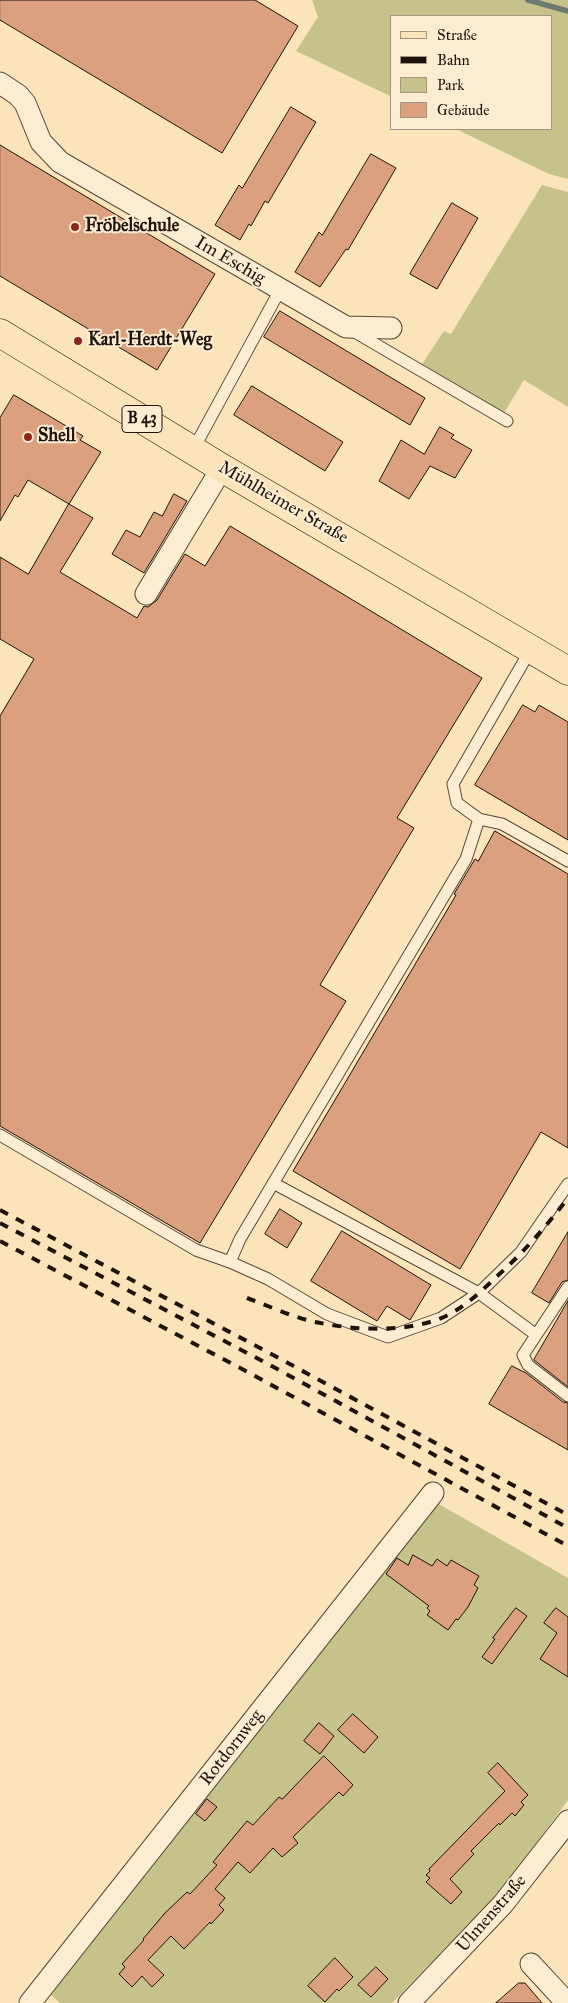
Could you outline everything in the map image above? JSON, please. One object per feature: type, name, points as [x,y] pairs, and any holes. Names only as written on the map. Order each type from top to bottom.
[{"type":"main road","name":"Mühlheimer Straße","points":[[0,333],[222,468],[568,671]]},
{"type":"street","name":"Im Eschig","points":[[0,83],[18,95],[24,103],[41,142],[60,162],[346,327],[391,328]]},
{"type":"street","points":[[146,594],[222,468]]},
{"type":"street","name":"Rotdornweg","points":[[37,2001],[433,1493]]},
{"type":"street","name":"Ulmenstraße","points":[[409,2003],[503,1904],[568,1821]]},
{"type":"street","points":[[531,1964],[567,2003]]},
{"type":"lane","points":[[193,450],[280,290]]},
{"type":"lane","points":[[346,327],[507,421]]},
{"type":"lane","points":[[531,649],[453,784],[457,802],[479,819],[502,824],[568,861]]},
{"type":"lane","points":[[230,1262],[240,1239],[466,859],[479,819]]},
{"type":"lane","points":[[0,1135],[196,1250],[230,1262],[268,1279],[327,1314],[388,1337],[442,1318],[479,1293],[521,1252],[568,1184]]},
{"type":"lane","points":[[273,1183],[479,1293],[535,1334]]},
{"type":"lane","points":[[568,1287],[556,1308],[535,1334],[523,1355],[528,1365],[568,1396]]},
{"type":"green space","points":[[312,0],[568,0],[568,179],[549,174],[458,130],[553,130],[553,15],[390,15],[390,96],[296,51],[318,17]]},
{"type":"green space","points":[[542,185],[568,192],[568,407],[524,380],[504,413],[422,364],[444,331],[451,334]]},
{"type":"green space","points":[[437,1503],[568,1578],[568,1800],[505,1886],[392,2003],[60,2003],[50,1994]]},
{"type":"building","points":[[0,0],[255,0],[298,26],[222,153],[0,20]]},
{"type":"building","points":[[291,107],[316,122],[268,203],[265,201],[251,226],[249,224],[240,240],[215,225],[239,185],[242,188]]},
{"type":"building","name":"Fröbelschule","points":[[0,145],[215,274],[157,370],[0,276]]},
{"type":"building","points":[[371,154],[396,168],[348,250],[346,249],[320,287],[295,272],[319,232],[322,235]]},
{"type":"building","points":[[452,203],[478,218],[437,289],[410,274]]},
{"type":"building","points":[[280,311],[425,398],[410,425],[264,337]]},
{"type":"building","points":[[252,386],[343,442],[325,471],[234,415]]},
{"type":"building","points":[[14,395],[83,436],[80,440],[101,452],[69,504],[28,480],[18,497],[15,495],[0,521],[0,418]]},
{"type":"building","points":[[440,427],[454,435],[451,438],[472,450],[455,478],[430,466],[409,499],[379,481],[401,440],[424,454]]},
{"type":"building","points":[[174,494],[187,501],[144,573],[112,554],[126,530],[140,537],[154,512],[162,516]]},
{"type":"building","points":[[69,504],[93,518],[60,572],[137,618],[144,606],[148,607],[157,600],[185,554],[205,566],[230,526],[482,678],[397,818],[414,828],[320,985],[346,1001],[200,1243],[0,1126],[0,716],[34,659],[0,639],[0,557],[28,574]]},
{"type":"building","points":[[523,705],[535,712],[539,705],[568,722],[568,840],[475,785]]},
{"type":"building","points":[[495,831],[568,874],[568,1148],[541,1132],[460,1269],[293,1171],[456,895],[454,894],[475,859],[478,861]]},
{"type":"building","points":[[280,1209],[302,1223],[287,1248],[265,1234]]},
{"type":"building","points":[[342,1231],[431,1285],[410,1320],[387,1306],[377,1321],[311,1281]]},
{"type":"building","points":[[568,1232],[568,1280],[562,1282],[549,1303],[532,1293]]},
{"type":"building","points":[[568,1301],[568,1387],[534,1360]]},
{"type":"building","points":[[512,1366],[526,1373],[563,1402],[568,1403],[568,1450],[489,1404]]},
{"type":"building","points":[[413,1555],[432,1566],[437,1559],[447,1566],[451,1560],[479,1576],[474,1585],[478,1588],[468,1607],[448,1630],[427,1615],[430,1611],[427,1608],[429,1606],[386,1574],[397,1558],[408,1565]]},
{"type":"building","points":[[516,1608],[527,1616],[492,1664],[482,1657],[495,1639],[493,1638]]},
{"type":"building","points":[[556,1608],[568,1617],[568,1677],[540,1659],[557,1633],[544,1623]]},
{"type":"building","points":[[353,1714],[378,1737],[364,1753],[338,1730]]},
{"type":"building","points":[[319,1723],[334,1736],[320,1754],[304,1741]]},
{"type":"building","points":[[324,1756],[353,1785],[343,1796],[339,1792],[293,1837],[298,1843],[282,1857],[273,1848],[250,1873],[238,1862],[215,1889],[225,1898],[219,1905],[224,1910],[184,1949],[171,1936],[148,1960],[164,1975],[152,1987],[142,1976],[132,1987],[119,1974],[125,1967],[122,1964],[165,1913],[187,1892],[190,1894],[217,1865],[213,1862],[247,1821],[253,1825],[279,1797],[282,1799]]},
{"type":"building","points":[[498,1763],[528,1795],[521,1802],[524,1805],[515,1816],[512,1813],[500,1825],[499,1823],[471,1851],[474,1854],[450,1879],[462,1892],[451,1904],[426,1882],[430,1878],[426,1875],[430,1871],[429,1869],[505,1791],[488,1773]]},
{"type":"building","points":[[207,1799],[217,1807],[205,1821],[196,1814]]},
{"type":"building","points":[[335,1958],[353,1977],[339,1991],[337,1989],[325,2002],[308,1986]]},
{"type":"building","points":[[376,1967],[388,1979],[371,1997],[358,1985]]},
{"type":"building","points":[[519,1983],[525,1983],[542,2003],[496,2003]]},
{"type":"waterway","points":[[528,0],[568,11]]},
{"type":"railway","points":[[247,1298],[306,1320],[345,1327],[393,1328],[439,1319],[466,1304],[505,1269],[538,1235],[568,1198]]},
{"type":"railway","points":[[0,1210],[568,1515]]},
{"type":"railway","points":[[0,1223],[268,1364],[568,1528]]},
{"type":"railway","points":[[0,1241],[242,1369],[568,1546]]},
{"type":"place","name":"Fröbelschule","points":[[75,227]]},
{"type":"place","name":"Karl-Herdt-Weg","points":[[78,341]]},
{"type":"place","name":"Shell","points":[[28,437]]}]
